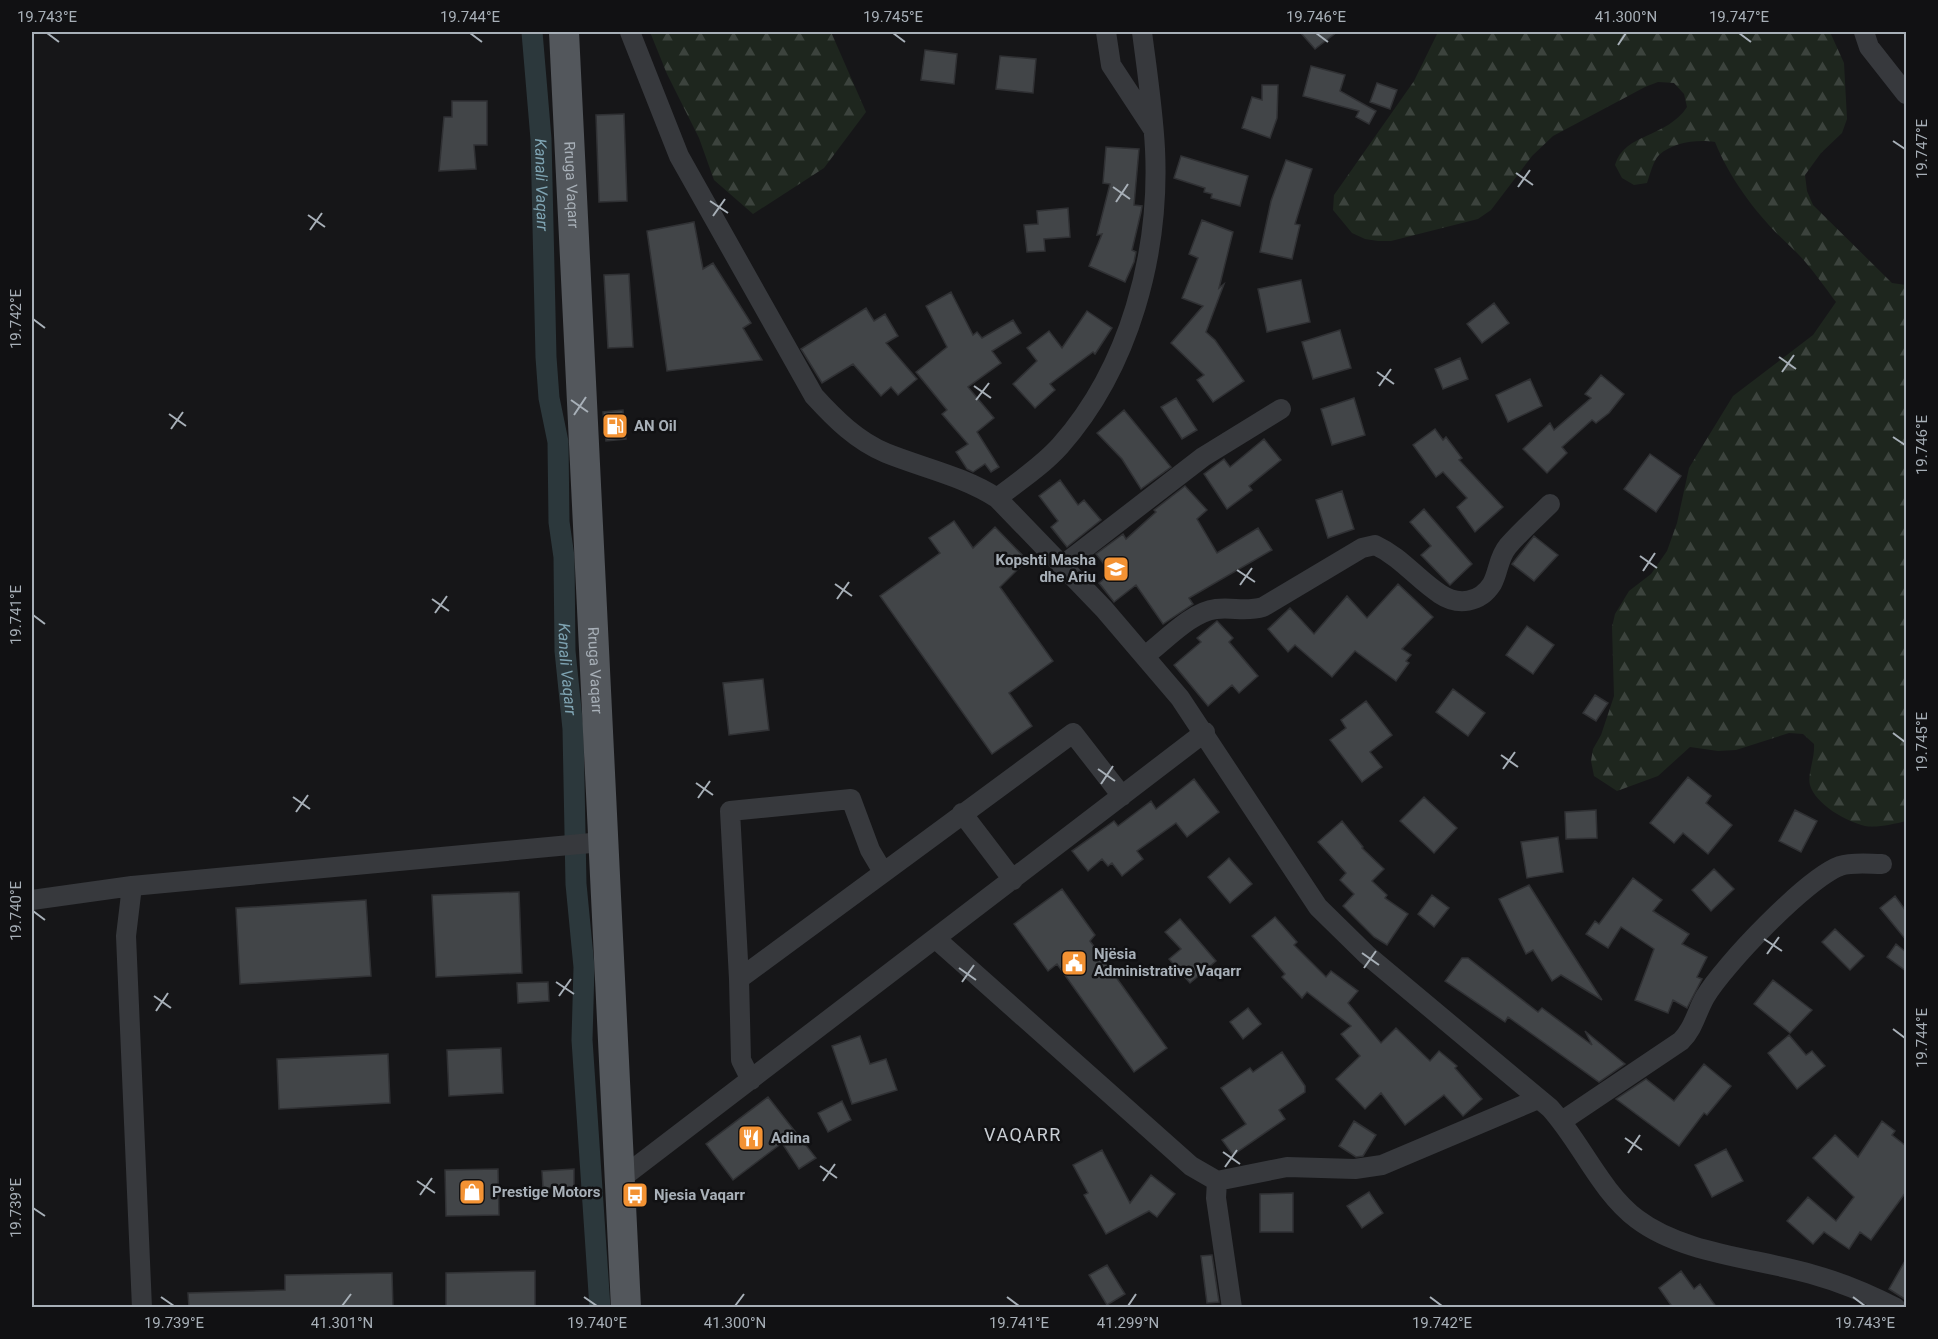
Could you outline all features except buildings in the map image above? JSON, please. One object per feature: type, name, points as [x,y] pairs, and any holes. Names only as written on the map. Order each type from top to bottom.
[{"type":"main road","name":"Rruga Vaqarr","points":[[564,32],[584,844],[620,1180],[626,1308]]},
{"type":"street","points":[[630,32],[679,156],[814,396],[837,421],[861,439],[884,452],[977,485],[997,498],[1146,655],[1205,732],[1318,908],[1367,955],[1562,1121],[1616,1199],[1635,1218],[1656,1233],[1685,1244],[1812,1274],[1847,1286],[1896,1308]]},
{"type":"street","points":[[1106,32],[1111,65],[1153,129]]},
{"type":"street","points":[[997,498],[1059,446],[1087,410],[1112,370],[1137,300],[1149,253],[1154,193],[1153,129],[1142,32]]},
{"type":"street","points":[[1864,32],[1869,47],[1906,94]]},
{"type":"street","points":[[1063,566],[1203,457],[1281,409]]},
{"type":"street","points":[[1146,655],[1201,613],[1217,609],[1248,612],[1263,608],[1362,548],[1375,545],[1401,561],[1439,594],[1455,602],[1468,602],[1480,596],[1491,585],[1500,558],[1508,547],[1550,504]]},
{"type":"street","points":[[620,1180],[1205,732]]},
{"type":"street","points":[[739,979],[1073,733],[1122,796]]},
{"type":"street","points":[[751,1080],[741,1060],[730,811],[851,800],[870,850],[883,872]]},
{"type":"street","points":[[962,813],[1013,880]]},
{"type":"street","points":[[32,900],[132,886],[584,844]]},
{"type":"street","points":[[1562,1121],[1681,1041],[1692,1030],[1705,998],[1721,975],[1782,910],[1816,879],[1842,866],[1882,864]]},
{"type":"street","points":[[132,886],[126,936],[142,1308]]},
{"type":"street","points":[[936,939],[1191,1166],[1218,1180],[1287,1167],[1355,1170],[1382,1165],[1538,1099]]},
{"type":"street","points":[[1218,1180],[1216,1198],[1232,1308]]},
{"type":"green space","points":[[650,32],[831,32],[866,112],[824,168],[753,214],[714,180],[699,138],[667,74]]},
{"type":"green space","points":[[1438,32],[1830,32],[1844,63],[1847,119],[1842,133],[1821,153],[1805,175],[1807,191],[1813,205],[1892,283],[1906,285],[1906,821],[1880,826],[1865,826],[1850,821],[1825,805],[1818,799],[1810,785],[1814,744],[1803,734],[1789,733],[1736,750],[1718,751],[1690,747],[1658,776],[1617,791],[1594,776],[1591,761],[1593,749],[1601,735],[1614,696],[1612,627],[1615,614],[1629,591],[1651,574],[1667,551],[1677,523],[1689,468],[1733,396],[1813,335],[1836,302],[1805,261],[1748,200],[1729,172],[1715,142],[1701,141],[1671,147],[1659,155],[1655,161],[1647,183],[1634,185],[1622,178],[1615,165],[1627,147],[1669,125],[1687,107],[1684,94],[1674,83],[1658,82],[1645,87],[1553,136],[1532,156],[1491,210],[1478,219],[1391,241],[1365,239],[1352,233],[1333,210],[1334,195],[1414,81]]},
{"type":"waterway","name":"Kanali Vaqarr","points":[[532,32],[541,139],[546,357],[549,398],[558,442],[559,522],[564,557],[565,651],[573,729],[576,884],[584,967],[582,1040],[600,1308]]},
{"type":"place","name":"AN Oil","points":[[615,426]]},
{"type":"place","name":"Kopshti Masha dhe Ariu","points":[[1116,569]]},
{"type":"place","name":"Njësia Administrative Vaqarr","points":[[1074,963]]},
{"type":"place","name":"Adina","points":[[751,1138]]},
{"type":"place","name":"Prestige Motors","points":[[472,1192]]},
{"type":"place","name":"Njesia Vaqarr","points":[[635,1195]]},
{"type":"district","name":"VAQARR","points":[[1023,1135]]}]
